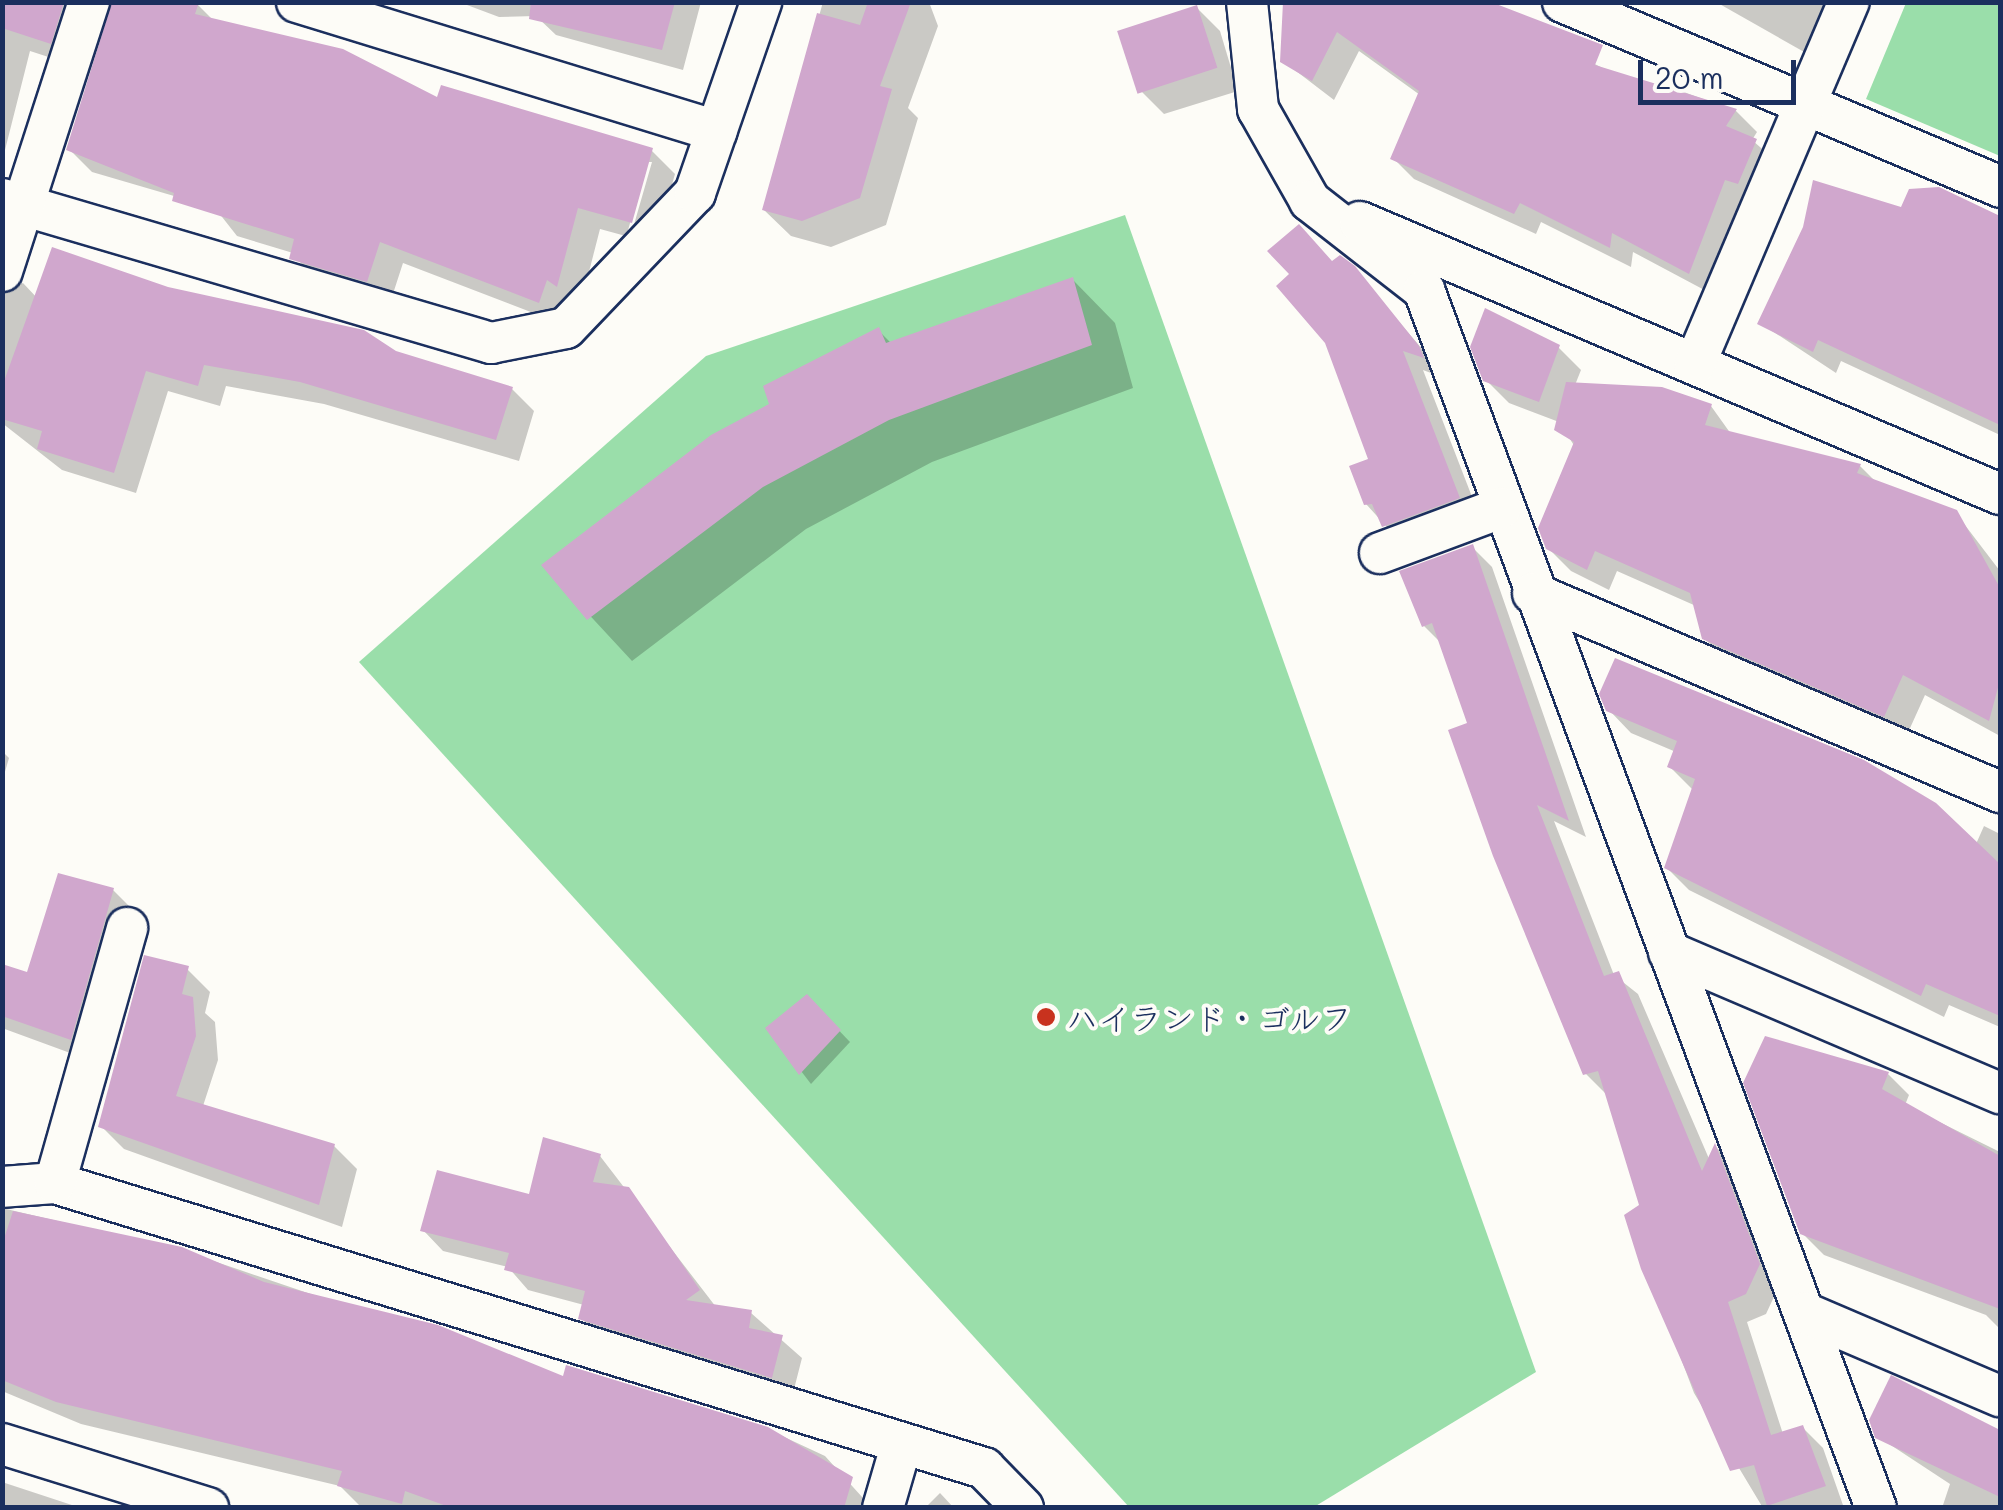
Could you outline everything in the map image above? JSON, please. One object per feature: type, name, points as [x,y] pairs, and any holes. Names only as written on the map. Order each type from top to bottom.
[{"type":"street","points":[[2,271],[12,202],[88,2]]},
{"type":"street","points":[[297,2],[717,131]]},
{"type":"street","points":[[12,202],[490,343],[566,328],[695,193],[761,2]]},
{"type":"street","points":[[1247,2],[1258,109],[1310,201],[1424,290],[1501,508],[1876,1508]]},
{"type":"street","points":[[1563,2],[2000,186]]},
{"type":"street","points":[[1695,364],[1848,2]]},
{"type":"street","points":[[1310,201],[2000,494]]},
{"type":"street","points":[[1380,553],[1501,508]]},
{"type":"street","points":[[1533,592],[2000,792]]},
{"type":"street","points":[[55,1183],[128,928]]},
{"type":"street","points":[[1669,952],[2000,1093]]},
{"type":"street","points":[[2,1187],[55,1183],[902,1446],[984,1468],[1023,1508]]},
{"type":"street","points":[[1805,1313],[2000,1396]]},
{"type":"street","points":[[2,1444],[208,1508]]},
{"type":"street","points":[[882,1508],[902,1446]]},
{"type":"green space","points":[[1906,3],[2000,3],[2000,156],[1866,99]]},
{"type":"green space","name":"ハイランド・ゴルフ","points":[[1125,215],[1536,1372],[1314,1507],[1129,1507],[359,662],[706,356]]},
{"type":"building","points":[[2,2],[64,2],[51,44],[2,28]]},
{"type":"building","points":[[112,2],[199,2],[195,14],[343,49],[437,97],[441,85],[653,148],[632,223],[578,208],[557,287],[547,280],[539,303],[380,242],[367,282],[289,259],[294,239],[172,201],[174,193],[66,150]]},
{"type":"building","points":[[531,2],[675,2],[662,50],[529,19]]},
{"type":"building","points":[[868,2],[911,2],[880,86],[892,89],[860,198],[802,221],[762,210],[817,13],[860,25]]},
{"type":"building","points":[[1283,2],[1491,2],[1603,45],[1595,65],[1737,109],[1726,126],[1757,139],[1738,184],[1725,180],[1689,274],[1612,233],[1610,248],[1520,203],[1514,214],[1390,159],[1419,91],[1337,32],[1312,81],[1280,62]]},
{"type":"building","points":[[1197,5],[1217,68],[1138,94],[1117,31]]},
{"type":"building","points":[[1813,180],[1901,207],[1909,189],[1939,187],[2000,216],[2000,425],[1818,340],[1813,352],[1757,324],[1803,227]]},
{"type":"building","points":[[1299,224],[1332,261],[1340,255],[1355,266],[1419,346],[1424,358],[1403,351],[1460,498],[1382,527],[1372,504],[1364,505],[1349,466],[1368,459],[1325,343],[1276,286],[1289,274],[1267,251]]},
{"type":"building","points":[[52,247],[168,287],[364,330],[396,351],[513,387],[496,440],[300,382],[204,365],[198,386],[146,371],[114,473],[37,449],[42,431],[2,419],[2,387]]},
{"type":"building","points":[[1073,277],[1092,345],[889,420],[763,487],[587,620],[541,565],[711,435],[769,404],[763,386],[879,327],[886,343]]},
{"type":"building","points":[[1485,308],[1560,345],[1539,402],[1483,381],[1470,347]]},
{"type":"building","points":[[1566,382],[1662,387],[1712,404],[1705,425],[1861,464],[1857,473],[1957,510],[2000,588],[2000,680],[1989,721],[1903,675],[1884,717],[1702,639],[1690,593],[1595,551],[1587,570],[1546,549],[1538,528],[1574,442],[1554,430]]},
{"type":"building","points":[[1473,544],[1569,821],[1537,805],[1604,976],[1619,971],[1702,1171],[1715,1143],[1760,1264],[1746,1294],[1728,1302],[1771,1435],[1803,1425],[1826,1486],[1767,1506],[1754,1465],[1730,1471],[1641,1269],[1624,1215],[1639,1205],[1598,1071],[1583,1075],[1493,856],[1448,730],[1467,723],[1432,623],[1422,627],[1399,571]]},
{"type":"building","points":[[1615,658],[1864,760],[1936,803],[2000,864],[2000,1016],[1926,984],[1921,996],[1664,868],[1695,779],[1667,767],[1677,741],[1606,711],[1599,694]]},
{"type":"building","points":[[58,873],[114,888],[71,1040],[2,1016],[2,964],[27,972]]},
{"type":"building","points":[[144,955],[189,966],[182,994],[193,997],[196,1036],[176,1096],[335,1144],[319,1205],[98,1127]]},
{"type":"building","points":[[807,994],[841,1030],[799,1075],[765,1028]]},
{"type":"building","points":[[1765,1036],[1889,1072],[1882,1089],[2000,1156],[2000,1309],[1800,1234],[1743,1083]]},
{"type":"building","points":[[543,1137],[601,1154],[593,1182],[629,1187],[700,1290],[686,1300],[752,1310],[749,1328],[783,1335],[772,1378],[578,1319],[585,1291],[504,1270],[509,1253],[420,1231],[437,1170],[529,1194]]},
{"type":"building","points":[[13,1211],[182,1247],[264,1282],[438,1325],[563,1376],[566,1365],[768,1427],[853,1477],[844,1508],[452,1508],[405,1491],[402,1504],[337,1486],[342,1471],[56,1402],[2,1380],[2,1245]]},
{"type":"building","points":[[1891,1375],[2000,1430],[2000,1497],[1875,1438],[1869,1420]]},
{"type":"place","name":"ハイランド・ゴルフ","points":[[1046,1017]]}]
